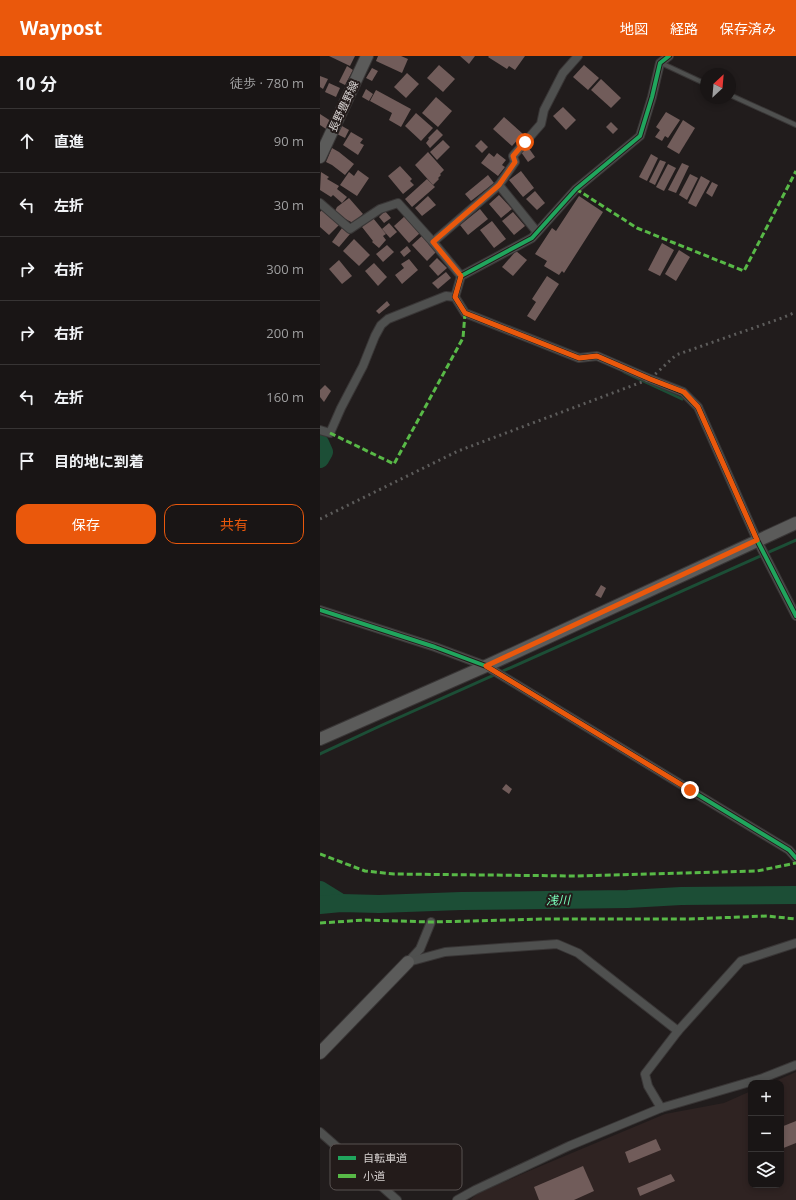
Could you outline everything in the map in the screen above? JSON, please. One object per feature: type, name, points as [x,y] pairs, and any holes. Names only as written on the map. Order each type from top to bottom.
[{"type":"street","name":"長野豊野線","points":[[320,157],[367,56]]},
{"type":"street","points":[[433,242],[499,185],[515,162],[513,156],[541,124],[544,110],[563,73],[578,56]]},
{"type":"street","points":[[669,56],[660,63],[652,97],[640,136],[576,189],[532,238],[461,276],[455,297],[465,313],[579,358],[597,356],[684,392],[698,407],[757,540],[796,616]]},
{"type":"street","points":[[499,185],[537,232]]},
{"type":"street","points":[[320,203],[350,229],[380,210],[398,203],[461,276]]},
{"type":"street","points":[[320,430],[330,433],[341,408],[364,366],[375,336],[381,325],[388,319],[446,296],[455,297]]},
{"type":"street","points":[[320,739],[486,666],[796,523]]},
{"type":"street","points":[[320,610],[428,645],[486,666],[790,850],[796,858]]},
{"type":"street","points":[[320,1053],[420,949],[431,922]]},
{"type":"street","points":[[660,1108],[648,1086],[645,1074],[678,1031],[741,962],[796,943]]},
{"type":"street","points":[[408,962],[446,952],[557,944],[578,952],[678,1031]]},
{"type":"street","points":[[457,1200],[569,1146],[660,1108],[763,1078],[796,1065]]},
{"type":"street","points":[[320,1132],[334,1144]]},
{"type":"street","points":[[386,1190],[397,1200]]},
{"type":"lane","points":[[660,63],[700,81]]},
{"type":"lane","points":[[736,98],[796,125]]},
{"type":"shaded area","points":[[796,1072],[796,1200],[470,1200],[477,1194],[529,1171],[665,1114],[724,1103],[748,1092],[748,1188],[784,1188],[784,1080],[778,1080]]},
{"type":"building","points":[[329,56],[355,56],[350,66]]},
{"type":"building","points":[[378,56],[401,56],[408,59],[402,73],[376,61]]},
{"type":"building","points":[[460,56],[475,56],[469,64]]},
{"type":"building","points":[[525,56],[515,70],[509,66],[507,69],[488,57]]},
{"type":"building","points":[[439,65],[455,79],[443,92],[427,78]]},
{"type":"building","points":[[584,65],[599,78],[588,90],[573,77]]},
{"type":"building","points":[[347,66],[353,70],[345,85],[339,82]]},
{"type":"building","points":[[372,68],[378,71],[372,81],[366,78]]},
{"type":"building","points":[[407,73],[419,84],[406,98],[394,87]]},
{"type":"building","points":[[320,76],[328,79],[323,89],[320,87]]},
{"type":"building","points":[[601,79],[621,98],[611,108],[591,90]]},
{"type":"building","points":[[329,83],[340,88],[336,97],[325,92]]},
{"type":"building","points":[[366,89],[373,94],[369,101],[362,97]]},
{"type":"building","points":[[376,90],[411,109],[401,127],[389,120],[392,113],[370,101]]},
{"type":"building","points":[[436,97],[452,111],[438,127],[422,113]]},
{"type":"building","points":[[563,107],[576,120],[566,130],[553,116]]},
{"type":"building","points":[[666,112],[680,120],[668,138],[665,136],[662,141],[655,137],[660,130],[656,127]]},
{"type":"building","points":[[416,113],[433,128],[421,141],[405,126]]},
{"type":"building","points":[[320,114],[334,123],[329,131],[320,125]]},
{"type":"building","points":[[504,117],[523,134],[512,146],[493,129]]},
{"type":"building","points":[[683,120],[695,128],[679,154],[667,147]]},
{"type":"building","points":[[611,122],[618,129],[613,134],[606,127]]},
{"type":"building","points":[[342,126],[349,130],[345,138],[337,134]]},
{"type":"building","points":[[437,129],[443,135],[430,148],[426,143],[429,139],[428,138]]},
{"type":"building","points":[[351,132],[363,139],[360,143],[364,145],[358,155],[343,145]]},
{"type":"building","points":[[443,140],[450,147],[437,160],[430,152]]},
{"type":"building","points":[[481,140],[488,147],[482,153],[475,146]]},
{"type":"building","points":[[528,147],[535,157],[528,162],[521,152]]},
{"type":"building","points":[[332,148],[354,164],[345,175],[326,162]]},
{"type":"building","points":[[428,152],[444,170],[440,174],[439,179],[433,185],[415,165]]},
{"type":"building","points":[[489,153],[494,157],[497,153],[506,160],[502,165],[505,167],[498,176],[481,163]]},
{"type":"building","points":[[651,154],[658,158],[647,181],[639,177]]},
{"type":"building","points":[[660,160],[666,162],[655,185],[649,182]]},
{"type":"building","points":[[682,163],[689,166],[676,193],[668,190]]},
{"type":"building","points":[[668,164],[676,168],[664,191],[656,187]]},
{"type":"building","points":[[400,166],[412,179],[410,181],[414,185],[403,194],[388,176]]},
{"type":"building","points":[[358,170],[369,178],[357,196],[340,185],[349,172],[354,176]]},
{"type":"building","points":[[521,171],[534,188],[523,197],[509,180]]},
{"type":"building","points":[[321,172],[329,177],[327,179],[339,186],[337,189],[347,197],[342,203],[333,195],[331,197],[320,190]]},
{"type":"building","points":[[690,174],[698,178],[687,200],[679,195]]},
{"type":"building","points":[[488,175],[494,183],[471,201],[465,194]]},
{"type":"building","points":[[701,176],[710,181],[696,207],[688,203]]},
{"type":"building","points":[[427,179],[435,187],[412,207],[405,199]]},
{"type":"building","points":[[712,182],[718,185],[712,197],[706,193]]},
{"type":"building","points":[[535,191],[545,203],[537,210],[526,199]]},
{"type":"building","points":[[499,195],[512,209],[501,218],[489,204]]},
{"type":"building","points":[[428,196],[436,205],[422,216],[415,208]]},
{"type":"building","points":[[579,196],[603,212],[564,273],[562,271],[559,275],[544,266],[547,261],[535,254],[552,228],[556,231]]},
{"type":"building","points":[[349,198],[363,214],[353,223],[334,213],[337,207]]},
{"type":"building","points":[[323,209],[340,224],[329,235],[320,227],[320,212]]},
{"type":"building","points":[[480,209],[488,219],[468,235],[460,225]]},
{"type":"building","points":[[385,211],[391,218],[384,223],[379,217]]},
{"type":"building","points":[[513,212],[525,226],[514,235],[502,221]]},
{"type":"building","points":[[405,216],[420,233],[409,243],[394,226]]},
{"type":"building","points":[[373,218],[386,234],[383,236],[386,240],[379,248],[372,242],[373,241],[362,227]]},
{"type":"building","points":[[492,221],[506,239],[494,248],[480,230]]},
{"type":"building","points":[[389,223],[397,232],[390,238],[382,229]]},
{"type":"building","points":[[342,228],[350,234],[339,247],[332,242]]},
{"type":"building","points":[[423,235],[437,251],[427,261],[412,245]]},
{"type":"building","points":[[354,239],[370,255],[359,266],[343,251]]},
{"type":"building","points":[[662,243],[674,250],[660,276],[648,270]]},
{"type":"building","points":[[387,245],[394,252],[383,262],[376,254]]},
{"type":"building","points":[[407,246],[411,251],[404,257],[400,252]]},
{"type":"building","points":[[679,250],[690,257],[676,281],[665,274]]},
{"type":"building","points":[[516,251],[527,260],[513,276],[502,267]]},
{"type":"building","points":[[437,258],[447,268],[438,276],[429,266]]},
{"type":"building","points":[[409,259],[418,270],[402,284],[395,275],[404,268],[401,264]]},
{"type":"building","points":[[339,260],[352,276],[342,284],[329,269]]},
{"type":"building","points":[[374,263],[387,277],[378,286],[365,271]]},
{"type":"building","points":[[446,272],[451,278],[438,289],[432,283]]},
{"type":"building","points":[[547,276],[559,284],[535,321],[527,316],[536,302],[532,299]]},
{"type":"building","points":[[387,301],[390,305],[379,314],[376,311]]},
{"type":"building","points":[[325,385],[331,391],[324,402],[320,397],[320,390]]},
{"type":"building","points":[[601,585],[606,588],[601,598],[595,595]]},
{"type":"building","points":[[506,784],[512,789],[509,794],[502,789]]},
{"type":"building","points":[[796,1121],[796,1143],[784,1148],[784,1126]]},
{"type":"building","points":[[656,1139],[661,1150],[629,1163],[625,1152]]},
{"type":"building","points":[[583,1166],[594,1191],[574,1200],[539,1200],[534,1187]]},
{"type":"building","points":[[671,1174],[675,1181],[640,1196],[637,1188]]},
{"type":"waterway","points":[[624,372],[682,399]]},
{"type":"waterway","points":[[320,443],[324,452],[320,459]]},
{"type":"waterway","points":[[320,754],[796,540]]},
{"type":"waterway","points":[[320,890],[341,903]]},
{"type":"waterway","name":"浅川","points":[[320,905],[341,903],[379,904],[461,901],[628,899],[681,896],[796,895]]},
{"type":"railway","points":[[320,519],[458,451],[650,379],[676,355],[796,312]]},
{"type":"marked path","points":[[576,189],[637,228],[744,271],[796,171]]},
{"type":"marked path","points":[[330,433],[394,464],[463,338],[465,313]]},
{"type":"marked path","points":[[320,854],[365,871],[394,874],[577,876],[757,871],[796,863]]},
{"type":"marked path","points":[[320,923],[365,920],[431,922],[546,919],[689,919],[767,916],[796,919]]},
{"type":"cycle path","points":[[669,56],[660,63],[652,97],[640,136],[576,189],[532,238],[461,276],[455,297],[465,313],[579,358],[597,356],[683,392],[698,407],[757,540],[796,616]]},
{"type":"cycle path","points":[[320,610],[435,647],[486,666],[789,850],[796,858]]},
{"type":"route","points":[[525,142],[513,156],[515,162],[499,185],[433,242],[461,276],[455,297],[465,313],[579,358],[597,356],[684,392],[698,407],[757,540],[486,666],[690,790]]}]
